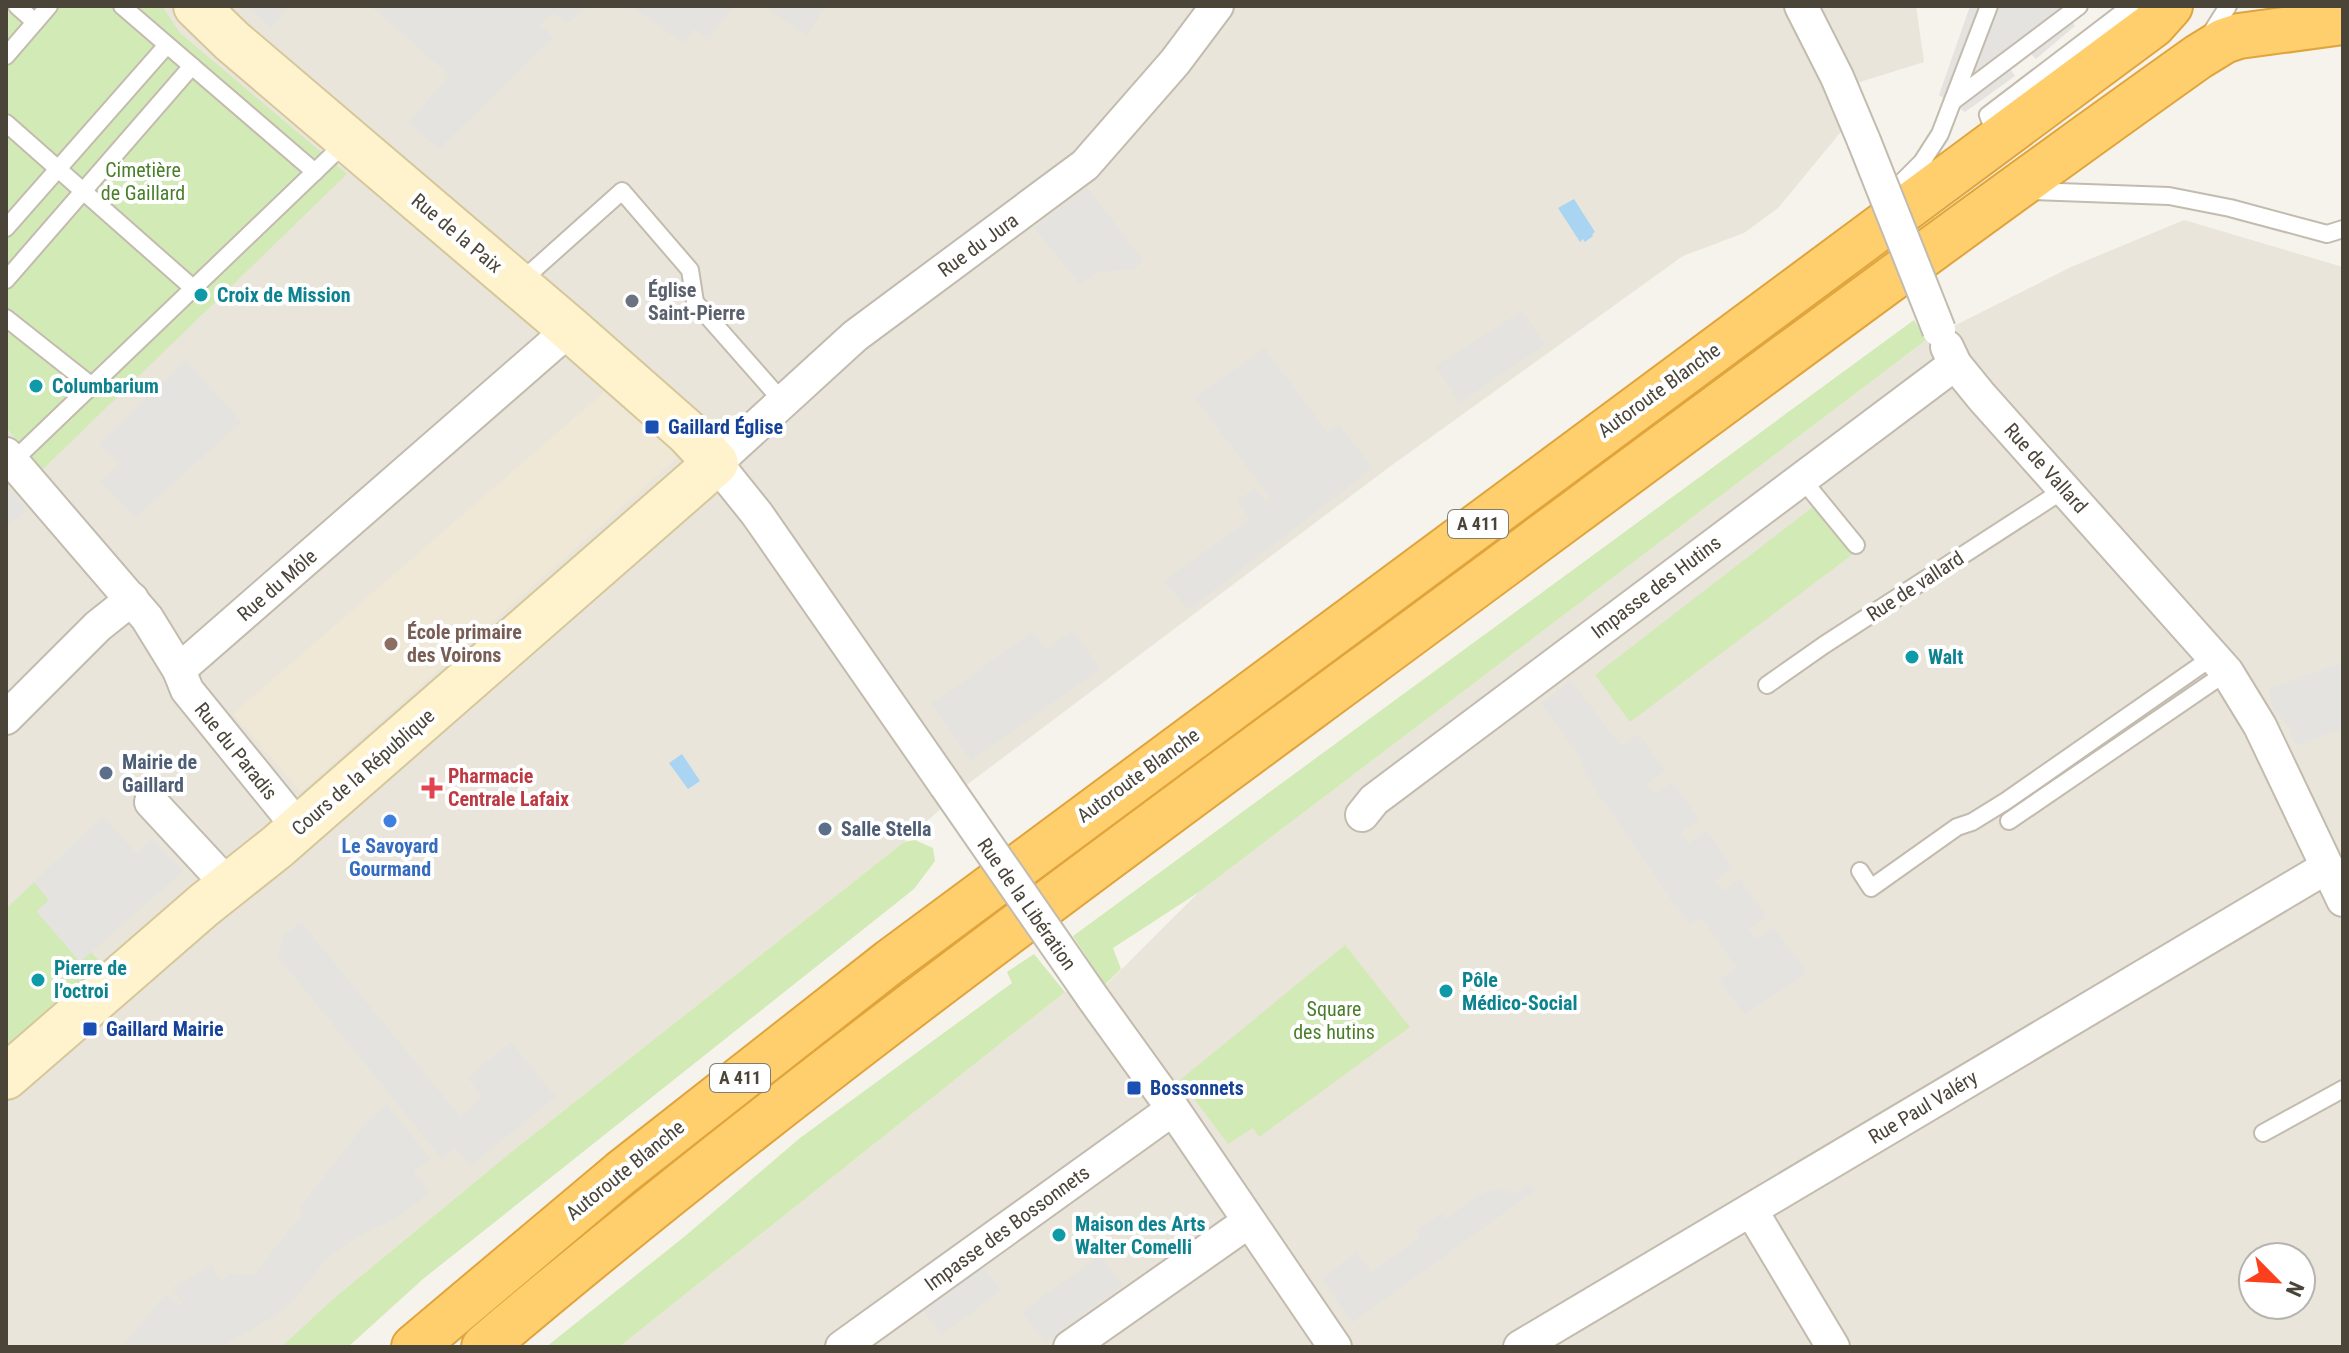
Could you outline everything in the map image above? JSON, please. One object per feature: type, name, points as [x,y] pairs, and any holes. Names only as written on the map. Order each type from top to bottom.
[{"type":"highway","name":"Autoroute Blanche","points":[[414,1347],[621,1173],[879,969],[1881,226],[1993,128],[2150,9]]},
{"type":"highway","points":[[2012,190],[2224,41],[2239,36],[2343,22]]},
{"type":"highway","name":"A 411","points":[[484,1347],[707,1162],[993,942],[2012,190]]},
{"type":"street","name":"Rue de la Paix","points":[[196,6],[224,34],[570,329],[688,433],[716,463]]},
{"type":"street","name":"Rue du Jura","points":[[716,463],[855,336],[1085,165],[1175,62],[1217,6]]},
{"type":"street","name":"Rue de Vallard","points":[[1801,6],[1837,77],[1955,364],[2220,664],[2260,726],[2343,900]]},
{"type":"street","name":"Rue du Môle","points":[[179,670],[570,329]]},
{"type":"street","name":"Impasse des Hutins","points":[[1362,815],[1374,800],[1955,364]]},
{"type":"street","points":[[9,458],[132,599],[179,670]]},
{"type":"street","name":"Rue de la Libération","points":[[716,463],[757,514],[1173,1109],[1335,1347]]},
{"type":"street","name":"Cours de la République","points":[[6,1077],[228,885],[299,828],[716,463]]},
{"type":"street","points":[[6,718],[98,626],[132,599]]},
{"type":"street","name":"Rue du Paradis","points":[[179,670],[187,690],[205,715],[299,828]]},
{"type":"street","points":[[151,802],[228,885]]},
{"type":"street","name":"Rue Paul Valéry","points":[[1520,1347],[2327,867]]},
{"type":"street","name":"Impasse des Bossonnets","points":[[842,1347],[1173,1109]]},
{"type":"street","points":[[1751,1210],[1833,1347]]},
{"type":"street","points":[[1070,1347],[1248,1222]]},
{"type":"lane","points":[[17,6],[35,22]]},
{"type":"lane","points":[[6,56],[49,6]]},
{"type":"lane","points":[[122,6],[315,172]]},
{"type":"lane","points":[[1881,226],[1901,183],[1915,171],[1934,145],[1989,6]]},
{"type":"lane","points":[[1952,102],[2079,6]]},
{"type":"lane","points":[[2198,57],[2217,19],[2228,6]]},
{"type":"lane","points":[[6,228],[167,45]]},
{"type":"lane","points":[[6,280],[192,66]]},
{"type":"lane","points":[[1982,80],[1993,128]]},
{"type":"lane","points":[[6,123],[194,289]]},
{"type":"lane","points":[[9,458],[92,386],[349,140]]},
{"type":"lane","points":[[2012,190],[2169,196],[2230,208],[2327,234],[2343,229]]},
{"type":"lane","points":[[518,284],[622,191],[690,270],[695,302],[783,402]]},
{"type":"lane","points":[[6,318],[92,386]]},
{"type":"lane","points":[[1802,479],[1856,545]]},
{"type":"lane","name":"Rue de vallard","points":[[1767,685],[2065,489]]},
{"type":"lane","points":[[2009,821],[2220,664]]},
{"type":"lane","points":[[1860,871],[1871,888],[1957,827],[1972,822],[2006,801],[2220,664]]},
{"type":"lane","points":[[2263,1133],[2343,1089]]},
{"type":"shaded area","points":[[6,6],[1916,6],[1924,62],[1857,83],[1845,127],[1778,208],[1744,233],[1683,256],[1388,468],[968,784],[904,842],[510,1153],[333,1299],[281,1347],[6,1347]]},
{"type":"shaded area","points":[[246,6],[290,6],[271,28]]},
{"type":"shaded area","points":[[370,6],[588,6],[568,23],[552,13],[540,25],[554,37],[439,149],[408,123],[449,75]]},
{"type":"shaded area","points":[[630,6],[733,6],[709,39],[693,29],[684,43]]},
{"type":"shaded area","points":[[762,6],[826,6],[807,36]]},
{"type":"shaded area","points":[[1970,6],[2082,6],[2070,18],[2075,26],[2036,59],[2031,54],[2011,70],[2015,76],[1965,112],[1939,95]]},
{"type":"shaded area","points":[[1087,187],[1143,261],[1132,270],[1098,272],[1080,284],[1034,228]]},
{"type":"shaded area","points":[[2184,220],[2343,267],[2343,1347],[619,1347],[1065,992],[1106,985],[1199,892],[1926,340],[2071,267]]},
{"type":"shaded area","points":[[1522,311],[1546,344],[1460,403],[1435,366]]},
{"type":"shaded area","points":[[1265,348],[1327,432],[1339,424],[1373,468],[1189,610],[1163,581],[1250,519],[1237,501],[1255,488],[1266,501],[1270,498],[1194,397]]},
{"type":"shaded area","points":[[186,360],[241,422],[135,518],[101,481],[119,464],[99,444]]},
{"type":"shaded area","name":"École primaire des Voirons","points":[[616,382],[687,449],[301,792],[233,714]]},
{"type":"shaded area","points":[[6,484],[27,510],[6,527]]},
{"type":"shaded area","points":[[1073,630],[1100,669],[971,761],[931,704],[1032,632],[1045,650]]},
{"type":"shaded area","points":[[2343,662],[2343,728],[2296,746],[2290,729],[2273,708],[2268,689]]},
{"type":"shaded area","points":[[1571,680],[1621,746],[1639,734],[1666,771],[1647,784],[1654,794],[1673,782],[1699,819],[1681,833],[1689,843],[1707,830],[1733,868],[1716,881],[1722,891],[1740,879],[1767,917],[1749,929],[1756,939],[1774,927],[1807,973],[1744,1015],[1719,980],[1736,967],[1701,918],[1689,925],[1586,776],[1581,759],[1541,703]]},
{"type":"shaded area","name":"Mairie de Gaillard","points":[[103,816],[136,853],[151,838],[183,871],[80,962],[37,911],[49,900],[34,882]]},
{"type":"shaded area","points":[[301,922],[460,1116],[482,1098],[467,1077],[511,1042],[556,1097],[470,1166],[454,1148],[442,1159],[277,956],[283,936]]},
{"type":"shaded area","points":[[387,1104],[431,1159],[413,1173],[430,1191],[417,1203],[329,1256],[293,1301],[278,1314],[221,1347],[122,1347],[165,1294],[182,1304],[173,1287],[212,1265],[222,1282],[230,1274],[254,1275],[303,1212],[299,1208],[369,1119]]},
{"type":"shaded area","points":[[1530,1183],[1536,1190],[1352,1323],[1322,1278],[1356,1252],[1372,1271],[1420,1237],[1416,1231],[1441,1213],[1445,1219],[1477,1196],[1497,1188],[1515,1193]]},
{"type":"shaded area","points":[[1100,1255],[1123,1285],[1045,1342],[1022,1312]]},
{"type":"shaded area","points":[[982,1266],[1001,1291],[941,1335],[923,1310]]},
{"type":"green space","name":"Cimetière de Gaillard","points":[[6,6],[162,6],[180,33],[347,174],[41,471],[6,427]]},
{"type":"green space","points":[[1914,320],[1926,340],[1199,892],[1113,948],[1121,969],[1105,985],[1073,936]]},
{"type":"green space","points":[[1814,506],[1853,554],[1630,722],[1595,675]]},
{"type":"green space","points":[[915,840],[933,848],[935,861],[914,889],[423,1279],[348,1347],[281,1347],[333,1299],[510,1153],[904,842]]},
{"type":"green space","points":[[34,882],[49,900],[37,912],[80,961],[91,952],[102,964],[6,1048],[6,909]]},
{"type":"green space","name":"Square des hutins","points":[[1345,945],[1410,1027],[1259,1137],[1253,1128],[1228,1144],[1180,1080]]},
{"type":"green space","points":[[1034,954],[1065,992],[619,1347],[546,1347],[684,1237],[800,1138],[1012,983],[1007,972]]},
{"type":"water","points":[[1574,199],[1595,232],[1585,242],[1583,239],[1580,242],[1558,208]]},
{"type":"water","points":[[682,754],[700,781],[688,789],[669,763]]},
{"type":"place","name":"Croix de Mission","points":[[201,295]]},
{"type":"place","name":"Église Saint-Pierre","points":[[632,301]]},
{"type":"place","name":"Columbarium","points":[[36,386]]},
{"type":"place","name":"Gaillard Église","points":[[652,427]]},
{"type":"place","name":"École primaire des Voirons","points":[[391,644]]},
{"type":"place","name":"Walt","points":[[1912,657]]},
{"type":"place","name":"Mairie de Gaillard","points":[[106,773]]},
{"type":"place","name":"Pharmacie Centrale Lafaix","points":[[432,788]]},
{"type":"place","name":"Le Savoyard Gourmand","points":[[390,821]]},
{"type":"place","name":"Salle Stella","points":[[825,829]]},
{"type":"place","name":"Pierre de l’octroi","points":[[38,980]]},
{"type":"place","name":"Pôle Médico-Social","points":[[1446,991]]},
{"type":"place","name":"Gaillard Mairie","points":[[90,1029]]},
{"type":"place","name":"Bossonnets","points":[[1134,1088]]},
{"type":"place","name":"Maison des Arts Walter Comelli","points":[[1059,1235]]}]
